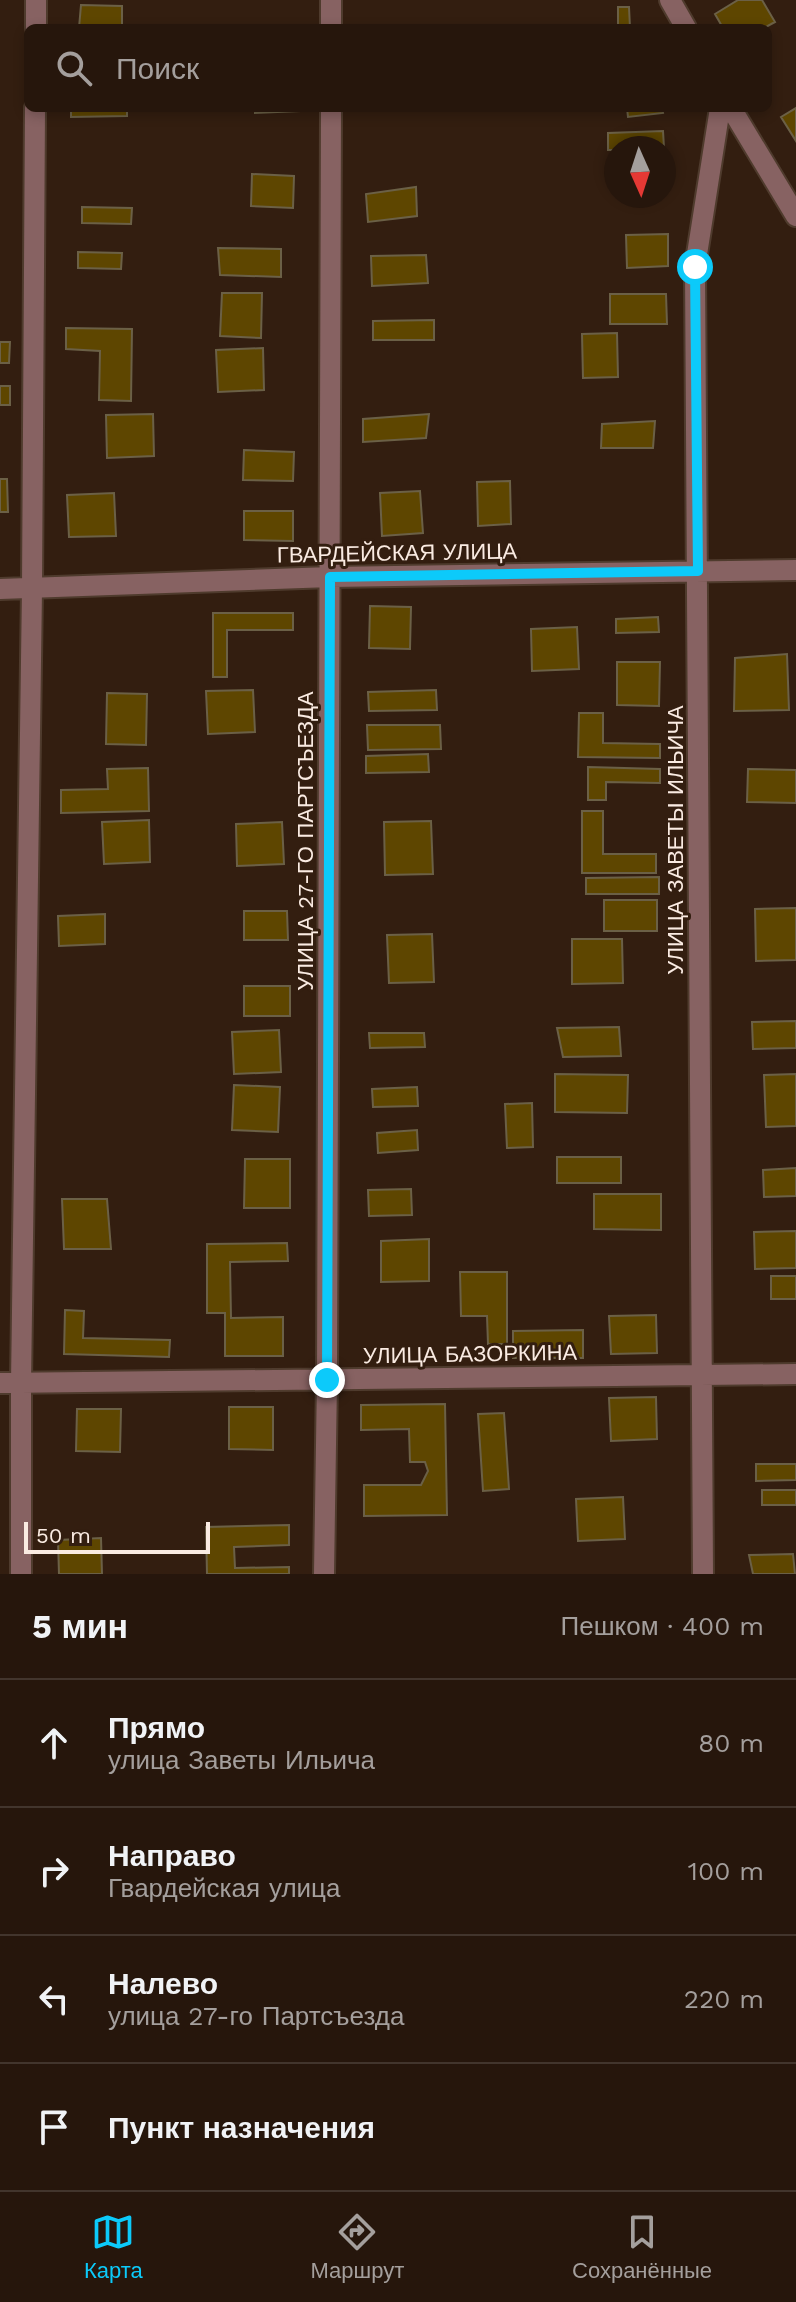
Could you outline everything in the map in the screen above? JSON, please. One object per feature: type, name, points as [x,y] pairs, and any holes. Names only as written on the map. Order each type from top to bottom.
[{"type":"street","points":[[36,0],[36,24]]},
{"type":"street","points":[[331,0],[331,24]]},
{"type":"street","points":[[670,0],[684,24]]},
{"type":"street","points":[[21,1574],[35,112]]},
{"type":"street","name":"УЛИЦА 27-ГО ПАРТСЪЕЗДА","points":[[324,1574],[331,112]]},
{"type":"street","name":"УЛИЦА ЗАВЕТЫ ИЛЬИЧА","points":[[703,1574],[695,267],[719,112]]},
{"type":"street","points":[[734,112],[790,194],[796,216]]},
{"type":"street","name":"ГВАРДЕЙСКАЯ УЛИЦА","points":[[0,589],[330,577],[796,570]]},
{"type":"street","name":"УЛИЦА БАЗОРКИНА","points":[[0,1383],[796,1374]]},
{"type":"building","points":[[738,0],[762,0],[775,22],[721,24],[715,14]]},
{"type":"building","points":[[81,5],[122,6],[122,24],[79,24]]},
{"type":"building","points":[[618,7],[629,7],[630,24],[618,24]]},
{"type":"building","points":[[796,108],[796,141],[781,117]]},
{"type":"building","points":[[71,112],[127,112],[127,116],[71,117]]},
{"type":"building","points":[[627,112],[663,113],[628,117]]},
{"type":"building","points":[[663,131],[663,136],[608,136],[608,133]]},
{"type":"building","points":[[252,174],[294,176],[293,208],[251,206]]},
{"type":"building","points":[[416,187],[417,216],[368,222],[366,194]]},
{"type":"building","points":[[82,207],[132,208],[131,224],[82,223]]},
{"type":"building","points":[[668,234],[668,266],[627,268],[626,235]]},
{"type":"building","points":[[218,248],[281,249],[281,277],[220,275]]},
{"type":"building","points":[[78,252],[122,253],[121,269],[78,268]]},
{"type":"building","points":[[426,255],[428,283],[372,286],[371,256]]},
{"type":"building","points":[[222,293],[262,293],[261,338],[220,336]]},
{"type":"building","points":[[610,294],[666,294],[667,324],[610,324]]},
{"type":"building","points":[[434,320],[434,340],[373,340],[373,321]]},
{"type":"building","points":[[66,328],[132,329],[131,401],[99,400],[100,351],[66,349]]},
{"type":"building","points":[[617,333],[618,377],[583,378],[582,334]]},
{"type":"building","points":[[0,342],[10,342],[9,363],[0,363]]},
{"type":"building","points":[[263,348],[264,390],[218,392],[216,350]]},
{"type":"building","points":[[0,386],[10,386],[10,405],[0,405]]},
{"type":"building","points":[[153,414],[154,456],[107,458],[106,415]]},
{"type":"building","points":[[429,414],[426,438],[363,442],[363,419]]},
{"type":"building","points":[[655,421],[653,448],[601,448],[602,424]]},
{"type":"building","points":[[244,450],[294,452],[293,481],[243,480]]},
{"type":"building","points":[[0,479],[7,479],[8,512],[0,512]]},
{"type":"building","points":[[510,481],[511,524],[478,526],[477,482]]},
{"type":"building","points":[[420,491],[423,533],[382,536],[380,493]]},
{"type":"building","points":[[114,493],[116,536],[69,537],[67,495]]},
{"type":"building","points":[[244,511],[293,511],[293,541],[244,540]]},
{"type":"building","points":[[370,606],[411,607],[410,649],[369,648]]},
{"type":"building","points":[[213,613],[293,613],[293,630],[227,630],[227,677],[213,677]]},
{"type":"building","points":[[658,617],[659,632],[616,633],[616,619]]},
{"type":"building","points":[[577,627],[579,669],[532,671],[531,629]]},
{"type":"building","points":[[787,654],[789,710],[734,711],[735,658]]},
{"type":"building","points":[[617,662],[660,662],[659,706],[617,705]]},
{"type":"building","points":[[253,690],[255,732],[208,734],[206,691]]},
{"type":"building","points":[[436,690],[437,710],[369,711],[368,692]]},
{"type":"building","points":[[107,693],[147,694],[146,745],[106,744]]},
{"type":"building","points":[[579,713],[603,713],[603,743],[660,744],[660,758],[578,757]]},
{"type":"building","points":[[367,725],[440,725],[441,749],[368,750]]},
{"type":"building","points":[[428,754],[429,772],[366,773],[366,756]]},
{"type":"building","points":[[588,767],[660,769],[660,783],[606,782],[606,800],[588,800]]},
{"type":"building","points":[[148,768],[149,811],[61,813],[61,790],[108,789],[107,769]]},
{"type":"building","points":[[748,769],[796,770],[796,803],[747,802]]},
{"type":"building","points":[[582,811],[603,811],[603,854],[656,854],[656,873],[582,873]]},
{"type":"building","points":[[149,820],[150,862],[104,864],[102,822]]},
{"type":"building","points":[[431,821],[433,874],[385,875],[384,822]]},
{"type":"building","points":[[282,822],[284,864],[237,866],[236,824]]},
{"type":"building","points":[[659,877],[659,894],[586,894],[586,878]]},
{"type":"building","points":[[604,900],[657,900],[657,931],[604,931]]},
{"type":"building","points":[[796,908],[796,960],[756,961],[755,909]]},
{"type":"building","points":[[244,911],[287,911],[288,940],[244,940]]},
{"type":"building","points":[[105,914],[105,944],[59,946],[58,916]]},
{"type":"building","points":[[432,934],[434,982],[389,983],[387,935]]},
{"type":"building","points":[[572,939],[622,939],[623,983],[572,984]]},
{"type":"building","points":[[244,986],[290,986],[290,1016],[244,1016]]},
{"type":"building","points":[[796,1021],[796,1048],[753,1049],[752,1022]]},
{"type":"building","points":[[619,1027],[621,1056],[563,1057],[557,1028]]},
{"type":"building","points":[[279,1030],[281,1072],[234,1074],[232,1032]]},
{"type":"building","points":[[369,1033],[424,1033],[425,1047],[370,1048]]},
{"type":"building","points":[[555,1074],[628,1075],[627,1113],[555,1112]]},
{"type":"building","points":[[796,1074],[796,1126],[766,1127],[764,1075]]},
{"type":"building","points":[[234,1085],[280,1087],[278,1132],[232,1130]]},
{"type":"building","points":[[417,1087],[418,1106],[373,1107],[372,1089]]},
{"type":"building","points":[[532,1103],[533,1147],[507,1148],[505,1104]]},
{"type":"building","points":[[417,1130],[418,1150],[378,1153],[377,1133]]},
{"type":"building","points":[[557,1157],[621,1157],[621,1183],[557,1183]]},
{"type":"building","points":[[245,1159],[290,1159],[290,1208],[244,1208]]},
{"type":"building","points":[[796,1168],[796,1196],[764,1197],[763,1170]]},
{"type":"building","points":[[411,1189],[412,1215],[369,1216],[368,1190]]},
{"type":"building","points":[[594,1194],[661,1194],[661,1230],[594,1229]]},
{"type":"building","points":[[62,1199],[107,1199],[111,1249],[64,1249]]},
{"type":"building","points":[[796,1231],[796,1268],[755,1269],[754,1232]]},
{"type":"building","points":[[429,1239],[429,1281],[381,1282],[381,1241]]},
{"type":"building","points":[[287,1243],[288,1261],[230,1262],[231,1318],[283,1317],[283,1356],[225,1356],[225,1313],[207,1313],[207,1244]]},
{"type":"building","points":[[460,1272],[507,1272],[507,1344],[488,1344],[487,1316],[461,1316]]},
{"type":"building","points":[[771,1276],[796,1276],[796,1299],[771,1299]]},
{"type":"building","points":[[65,1310],[84,1311],[83,1338],[170,1340],[169,1357],[64,1354]]},
{"type":"building","points":[[656,1315],[657,1353],[611,1354],[609,1316]]},
{"type":"building","points":[[583,1330],[583,1358],[513,1358],[513,1331]]},
{"type":"building","points":[[656,1397],[657,1439],[611,1441],[609,1398]]},
{"type":"building","points":[[445,1404],[447,1515],[364,1516],[364,1485],[421,1485],[428,1471],[425,1462],[410,1462],[409,1429],[361,1430],[361,1405]]},
{"type":"building","points":[[229,1407],[273,1407],[273,1450],[229,1449]]},
{"type":"building","points":[[77,1409],[121,1409],[120,1452],[76,1451]]},
{"type":"building","points":[[504,1413],[509,1489],[483,1491],[478,1414]]},
{"type":"building","points":[[756,1464],[796,1464],[796,1480],[756,1481]]},
{"type":"building","points":[[762,1490],[796,1490],[796,1505],[762,1505]]},
{"type":"building","points":[[623,1497],[625,1539],[578,1541],[576,1499]]},
{"type":"building","points":[[289,1525],[289,1545],[234,1547],[235,1568],[289,1567],[289,1574],[207,1574],[206,1527]]},
{"type":"building","points":[[101,1538],[102,1574],[59,1574],[58,1540]]},
{"type":"building","points":[[793,1554],[795,1574],[753,1574],[749,1555]]},
{"type":"route","points":[[327,1380],[330,577],[698,571],[695,267]]}]
